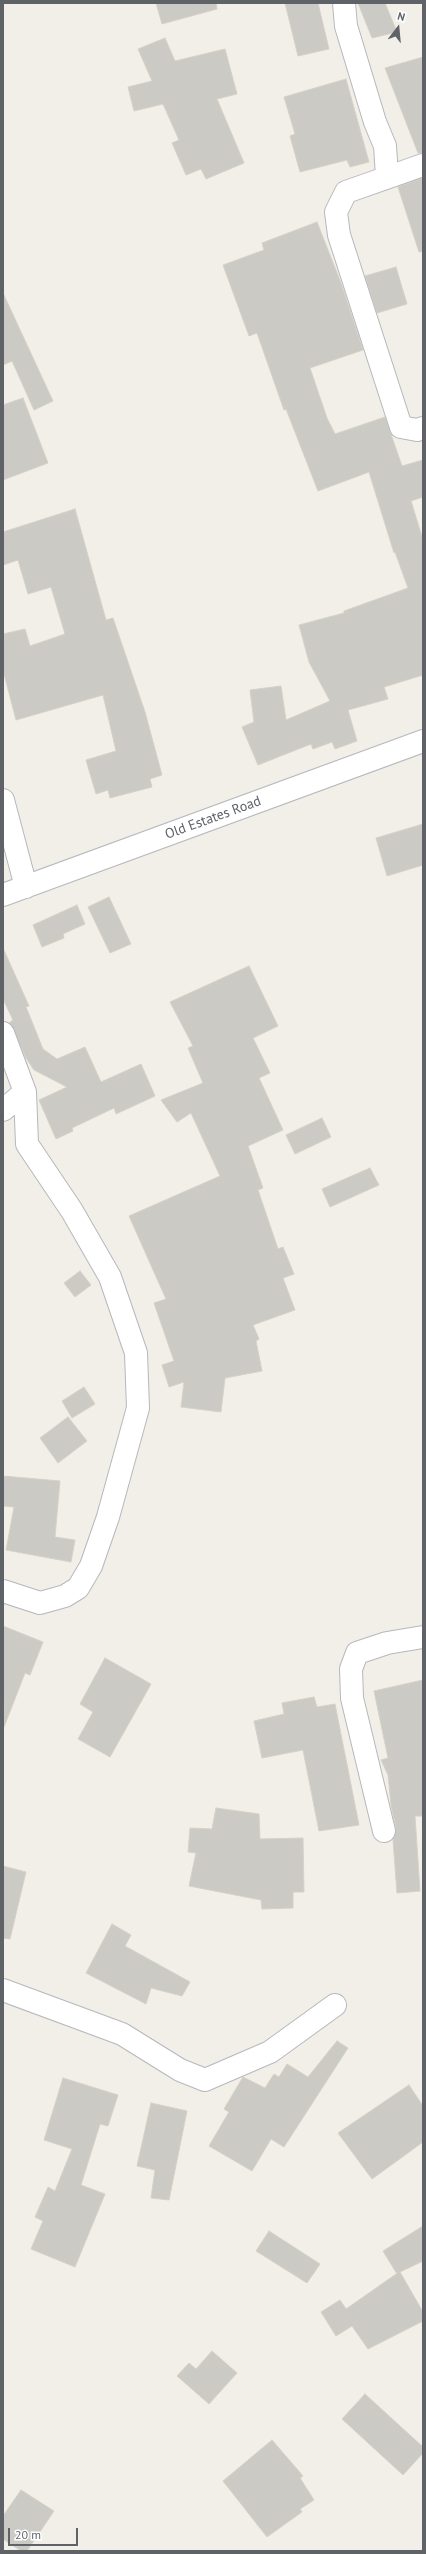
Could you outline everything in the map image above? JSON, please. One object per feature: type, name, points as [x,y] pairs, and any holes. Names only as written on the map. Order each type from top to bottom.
[{"type":"street","points":[[344,3],[346,26],[375,122],[385,146],[387,176]]},
{"type":"street","points":[[423,165],[387,176],[346,192],[336,212],[339,234],[401,427],[417,430],[423,428]]},
{"type":"street","name":"Old Estates Road","points":[[3,895],[423,741]]},
{"type":"street","points":[[3,800],[26,886]]},
{"type":"street","points":[[3,1033],[25,1092],[27,1144],[72,1210],[110,1277],[136,1353],[138,1408],[108,1517],[91,1566],[78,1588],[65,1596],[40,1603],[3,1591]]},
{"type":"street","points":[[3,1110],[25,1092]]},
{"type":"street","points":[[384,1831],[352,1698],[351,1668],[357,1653],[387,1643],[423,1637]]},
{"type":"street","points":[[3,1990],[122,2034],[180,2070],[205,2080],[270,2052],[335,2006]]},
{"type":"building","points":[[156,3],[216,3],[217,9],[162,24]]},
{"type":"building","points":[[285,3],[318,3],[329,49],[298,56]]},
{"type":"building","points":[[358,3],[385,3],[397,32],[372,38]]},
{"type":"building","points":[[165,38],[175,61],[225,49],[237,94],[217,99],[244,163],[206,179],[201,169],[186,175],[172,143],[179,140],[163,104],[134,111],[128,87],[152,81],[138,49]]},
{"type":"building","points":[[423,57],[423,153],[418,153],[385,68]]},
{"type":"building","points":[[346,79],[369,162],[350,167],[347,160],[300,172],[290,136],[295,134],[284,97]]},
{"type":"building","points":[[423,178],[423,251],[419,252],[398,187]]},
{"type":"building","points":[[317,222],[341,283],[363,350],[310,368],[327,418],[335,434],[385,417],[402,466],[423,460],[423,497],[411,501],[423,540],[423,675],[384,687],[388,699],[348,710],[357,741],[335,749],[332,742],[313,749],[311,744],[258,765],[242,727],[254,722],[250,690],[281,686],[286,720],[330,701],[309,662],[299,625],[344,613],[344,611],[408,588],[395,552],[394,553],[369,472],[318,491],[286,409],[284,410],[257,333],[249,336],[223,265],[264,250],[262,243]]},
{"type":"building","points":[[396,267],[407,304],[377,313],[365,276]]},
{"type":"building","points":[[3,293],[53,401],[34,410],[12,361],[3,365]]},
{"type":"building","points":[[23,398],[48,463],[3,480],[3,405]]},
{"type":"building","points":[[75,509],[106,620],[113,618],[145,712],[162,775],[150,779],[152,787],[110,798],[108,790],[96,794],[86,760],[116,751],[103,695],[16,720],[3,670],[3,634],[25,629],[30,646],[65,634],[51,587],[28,594],[18,560],[3,565],[3,532]]},
{"type":"building","points":[[423,824],[423,865],[387,876],[376,838]]},
{"type":"building","points":[[109,897],[131,944],[110,953],[88,907]]},
{"type":"building","points":[[77,905],[85,924],[63,934],[64,938],[42,947],[33,925]]},
{"type":"building","points":[[3,948],[29,1006],[26,1007],[43,1049],[57,1059],[85,1047],[101,1082],[141,1064],[155,1096],[116,1114],[114,1108],[72,1128],[73,1131],[56,1139],[39,1100],[67,1087],[34,1070],[26,1058],[10,1022],[13,1020],[3,999]]},
{"type":"building","points":[[249,966],[278,1026],[253,1038],[270,1073],[259,1078],[283,1130],[248,1146],[263,1188],[258,1190],[278,1249],[283,1247],[294,1274],[283,1278],[295,1310],[253,1325],[259,1339],[256,1341],[262,1371],[225,1378],[221,1412],[181,1407],[184,1382],[169,1387],[162,1365],[174,1361],[154,1303],[166,1299],[129,1216],[220,1176],[191,1113],[177,1122],[161,1100],[203,1083],[188,1048],[193,1046],[170,1002]]},
{"type":"building","points":[[322,1118],[331,1137],[295,1154],[286,1135]]},
{"type":"building","points":[[370,1168],[379,1185],[330,1207],[322,1189]]},
{"type":"building","points":[[80,1271],[91,1285],[75,1297],[64,1283]]},
{"type":"building","points":[[84,1387],[95,1404],[72,1418],[62,1401]]},
{"type":"building","points":[[68,1417],[87,1441],[58,1463],[40,1438]]},
{"type":"building","points":[[3,1476],[60,1481],[55,1537],[75,1540],[71,1562],[6,1550],[14,1507],[3,1506]]},
{"type":"building","points":[[3,1626],[43,1642],[30,1675],[25,1673],[4,1727]]},
{"type":"building","points":[[105,1658],[151,1684],[110,1757],[78,1739],[93,1712],[80,1704]]},
{"type":"building","points":[[423,1680],[423,1816],[415,1816],[420,1891],[397,1893],[393,1840],[396,1828],[391,1805],[388,1775],[381,1760],[388,1758],[374,1691]]},
{"type":"building","points":[[314,1697],[317,1707],[335,1704],[359,1825],[319,1831],[303,1750],[262,1758],[254,1721],[284,1714],[282,1703]]},
{"type":"building","points":[[216,1808],[259,1814],[260,1839],[303,1838],[304,1892],[293,1892],[293,1908],[262,1909],[261,1900],[189,1886],[196,1853],[188,1852],[190,1828],[212,1829]]},
{"type":"building","points":[[3,1866],[26,1872],[10,1939],[3,1938]]},
{"type":"building","points":[[112,1924],[131,1935],[125,1946],[190,1982],[182,1996],[151,1988],[146,2004],[86,1973]]},
{"type":"building","points":[[337,2041],[348,2048],[284,2147],[271,2139],[252,2171],[209,2146],[229,2112],[224,2109],[243,2077],[265,2088],[274,2074],[279,2077],[287,2064],[308,2077]]},
{"type":"building","points":[[63,2078],[118,2095],[108,2126],[100,2124],[81,2185],[105,2194],[75,2267],[31,2249],[43,2221],[35,2217],[48,2187],[55,2191],[72,2149],[44,2140]]},
{"type":"building","points":[[409,2085],[423,2106],[423,2142],[372,2179],[338,2133]]},
{"type":"building","points":[[151,2103],[187,2111],[169,2200],[151,2198],[155,2170],[137,2166]]},
{"type":"building","points":[[423,2226],[423,2261],[400,2272],[423,2312],[423,2321],[368,2349],[352,2326],[336,2336],[321,2312],[340,2300],[346,2309],[397,2274],[383,2251]]},
{"type":"building","points":[[269,2231],[320,2264],[307,2283],[256,2251]]},
{"type":"building","points":[[212,2351],[237,2373],[209,2404],[177,2376],[189,2363],[196,2369]]},
{"type":"building","points":[[365,2394],[423,2447],[423,2453],[403,2475],[342,2419]]},
{"type":"building","points":[[272,2440],[303,2476],[300,2478],[314,2500],[300,2509],[302,2512],[267,2537],[223,2481]]},
{"type":"building","points":[[21,2490],[54,2511],[27,2551],[21,2551],[3,2539],[3,2516]]}]
